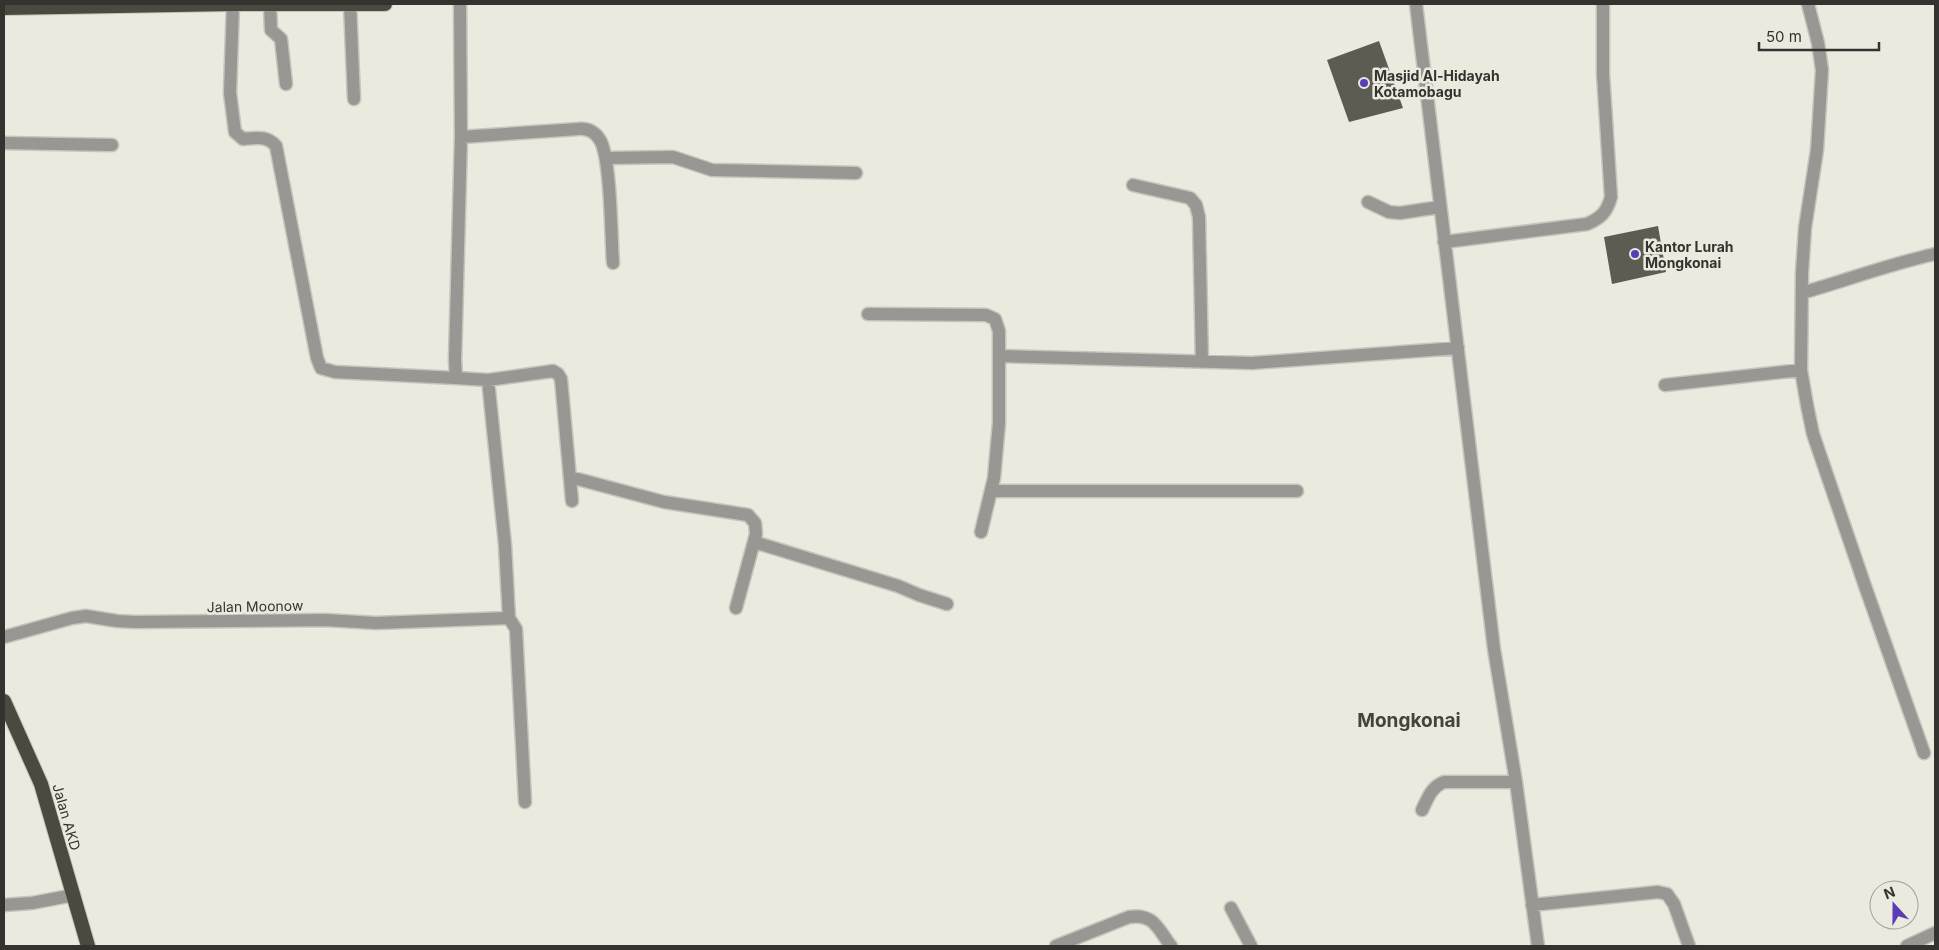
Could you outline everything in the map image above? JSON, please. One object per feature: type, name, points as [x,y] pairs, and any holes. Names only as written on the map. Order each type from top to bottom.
[{"type":"highway","points":[[4,8],[107,5],[385,4]]},
{"type":"highway","name":"Jalan AKD","points":[[4,701],[41,784],[88,946]]},
{"type":"street","points":[[233,4],[230,94],[233,124],[235,132],[244,139],[266,138],[271,140],[276,146],[316,358],[321,368],[335,372],[488,380],[553,371],[561,379],[572,501]]},
{"type":"street","points":[[350,4],[354,99]]},
{"type":"street","points":[[456,378],[454,360],[461,137],[460,4]]},
{"type":"street","points":[[1416,4],[1494,649],[1516,782],[1538,946]]},
{"type":"street","points":[[1444,242],[1587,224],[1599,218],[1608,208],[1611,197],[1603,74],[1602,4]]},
{"type":"street","points":[[1808,4],[1822,70],[1817,150],[1805,228],[1801,370],[1813,434],[1924,753]]},
{"type":"street","points":[[270,5],[270,26],[271,30],[281,40],[286,84]]},
{"type":"street","points":[[461,137],[584,128],[593,132],[600,140],[606,158],[613,263]]},
{"type":"street","points":[[4,143],[112,145]]},
{"type":"street","points":[[606,158],[673,157],[712,170],[856,173]]},
{"type":"street","points":[[1133,185],[1190,198],[1196,205],[1199,217],[1202,362]]},
{"type":"street","points":[[1368,202],[1389,212],[1400,213],[1440,208]]},
{"type":"street","points":[[1802,293],[1846,281],[1905,260],[1935,254]]},
{"type":"street","points":[[868,314],[986,315],[995,319],[999,331],[1000,356],[999,423],[992,491],[980,532]]},
{"type":"street","points":[[1000,356],[1252,363],[1305,361],[1458,348]]},
{"type":"street","points":[[1665,385],[1801,370]]},
{"type":"street","points":[[488,380],[505,545],[510,618],[516,629],[526,802]]},
{"type":"street","points":[[570,477],[664,502],[748,515],[755,523],[756,534],[736,608]]},
{"type":"street","points":[[992,491],[1297,491]]},
{"type":"street","points":[[754,542],[898,586],[947,604]]},
{"type":"street","name":"Jalan Moonow","points":[[4,637],[72,618],[86,616],[135,622],[325,620],[376,623],[510,618]]},
{"type":"street","points":[[1422,810],[1436,785],[1444,782],[1516,782]]},
{"type":"street","points":[[1532,905],[1658,892],[1667,894],[1674,904],[1688,946]]},
{"type":"street","points":[[4,905],[32,903],[74,895]]},
{"type":"street","points":[[1231,908],[1251,946]]},
{"type":"street","points":[[1056,946],[1138,915],[1146,916],[1152,920],[1170,946]]},
{"type":"street","points":[[1907,946],[1935,933]]},
{"type":"building","name":"Masjid Al-Hidayah Kotamobagu","points":[[1379,41],[1403,108],[1349,122],[1327,60]]},
{"type":"building","name":"Kantor Lurah Mongkonai","points":[[1658,226],[1666,272],[1612,284],[1604,237]]},
{"type":"place","name":"Masjid Al-Hidayah Kotamobagu","points":[[1364,83]]},
{"type":"place","name":"Kantor Lurah Mongkonai","points":[[1635,254]]},
{"type":"district","name":"Mongkonai","points":[[1409,720]]}]
